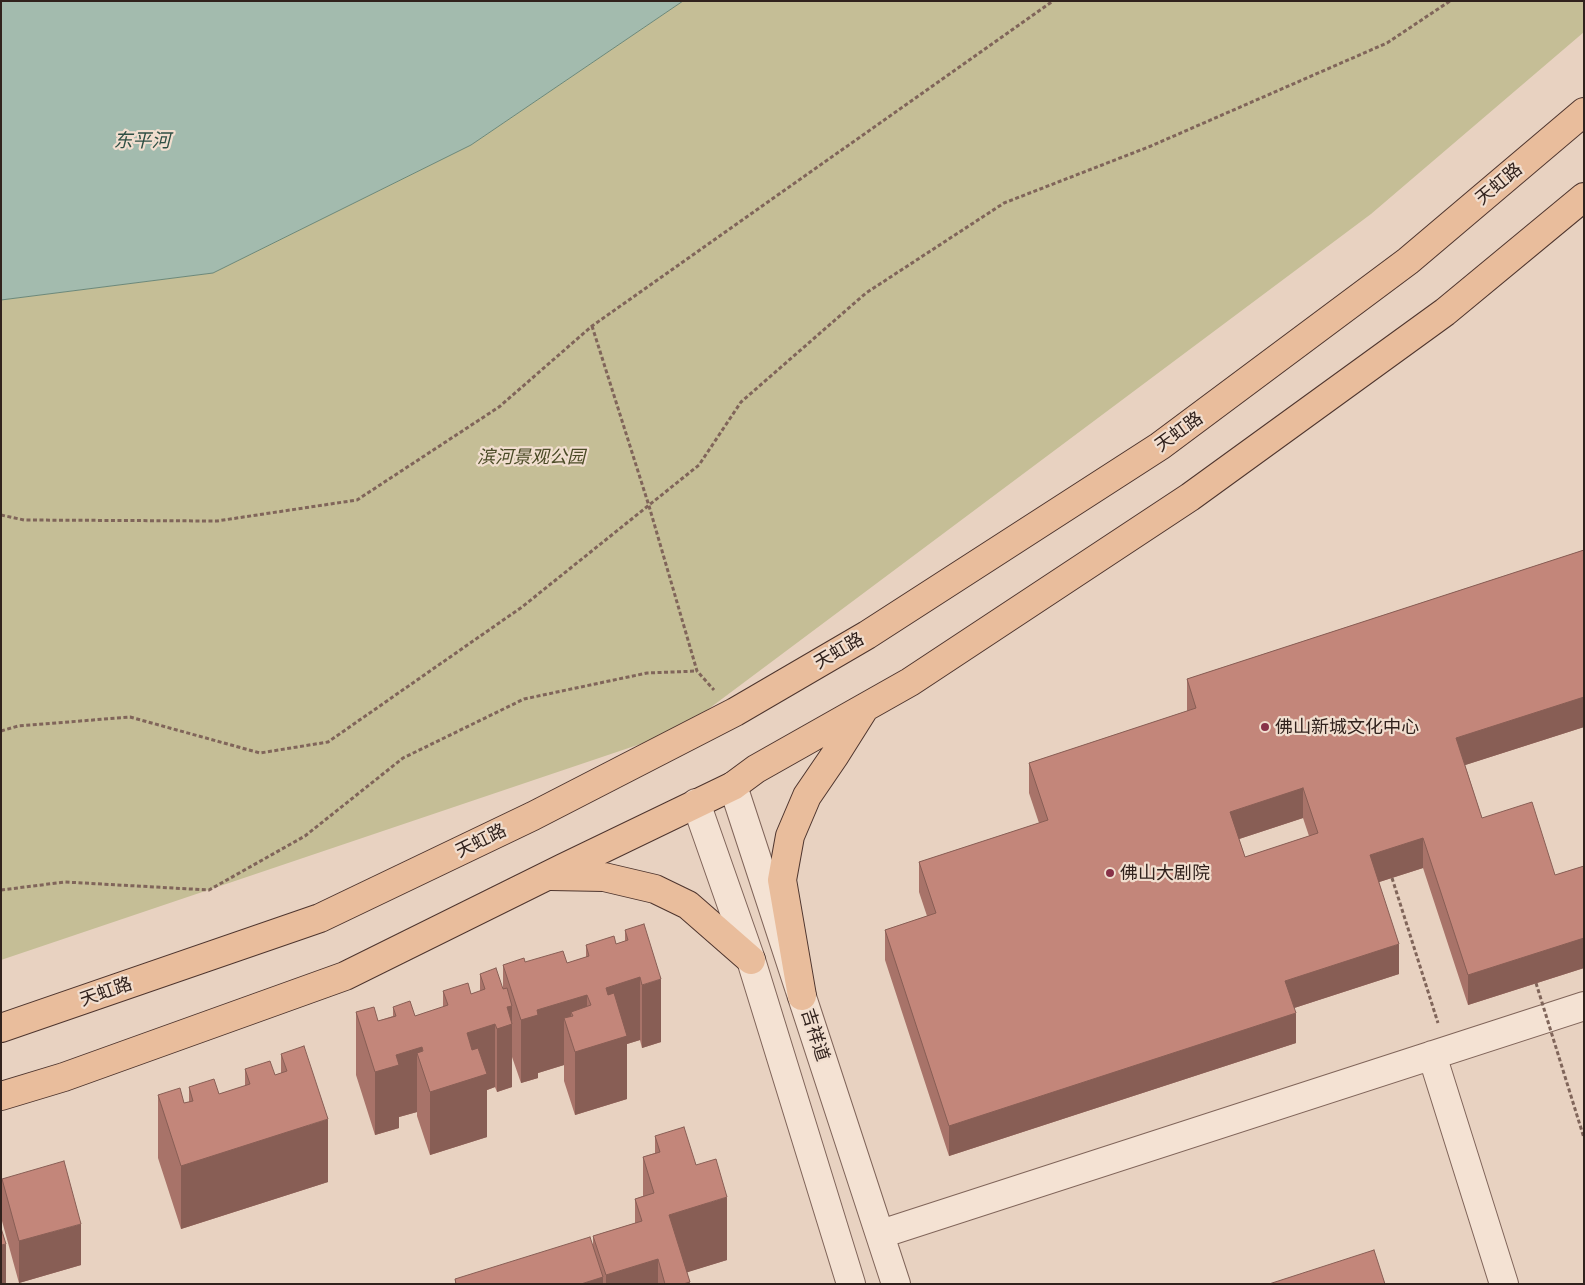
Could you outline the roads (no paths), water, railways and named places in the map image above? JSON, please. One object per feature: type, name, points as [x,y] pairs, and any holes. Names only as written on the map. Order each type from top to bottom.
[{"type":"main road","name":"天虹路","points":[[1,1028],[320,918],[532,816],[735,712],[867,635],[1160,446],[1408,261],[1584,112]]},
{"type":"main road","points":[[1,1096],[64,1077],[345,976],[733,786],[756,769],[910,682],[1190,497],[1445,312],[1584,197]]},
{"type":"main road","points":[[802,996],[782,880],[790,836],[807,796],[836,755],[866,707]]},
{"type":"main road","points":[[547,876],[604,877],[655,889],[688,905],[750,960]]},
{"type":"street","name":"吉祥道","points":[[733,786],[896,1284]]},
{"type":"street","points":[[696,803],[750,960],[850,1284]]},
{"type":"street","points":[[881,1234],[1584,1006]]},
{"type":"street","points":[[1439,1052],[1504,1284]]},
{"type":"water","name":"东平河","points":[[1,1],[683,1],[471,145],[213,273],[1,300]]},
{"type":"place","name":"佛山新城文化中心","points":[[1265,727]]},
{"type":"place","name":"佛山大剧院","points":[[1110,873]]},
{"type":"park label","name":"滨河景观公园","points":[[531,457]]}]
